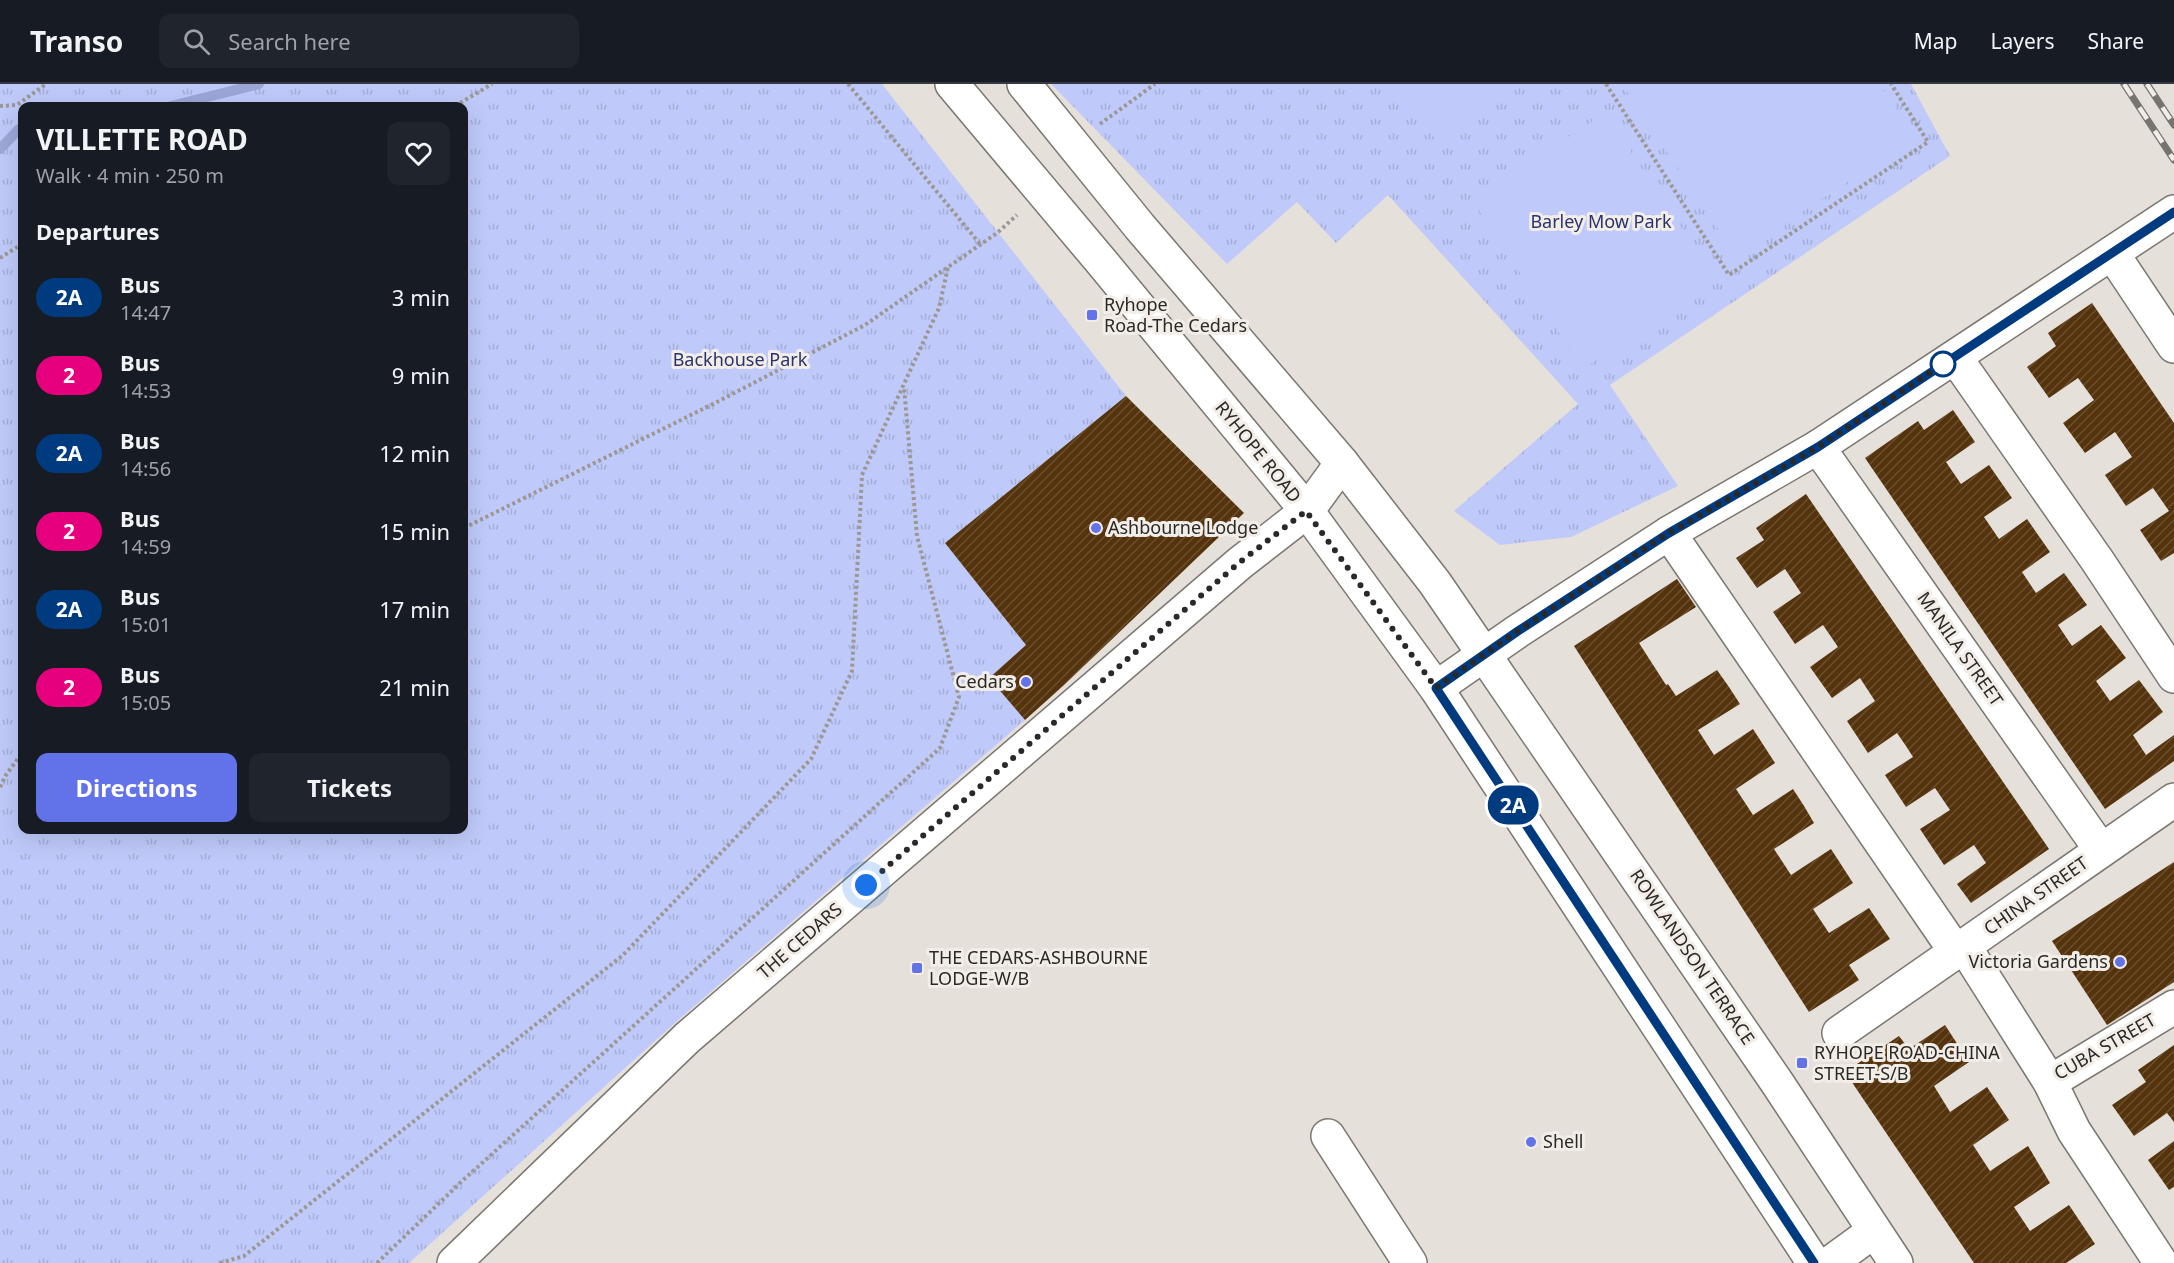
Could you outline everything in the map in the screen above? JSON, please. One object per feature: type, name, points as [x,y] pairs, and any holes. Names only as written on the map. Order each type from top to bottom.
[{"type":"street","name":"RYHOPE ROAD","points":[[952,84],[1306,511],[1436,688],[1814,1263]]},
{"type":"street","points":[[1024,84],[1140,227],[1342,463],[1435,583],[1485,654]]},
{"type":"street","points":[[1436,688],[1669,533],[1818,447],[2174,212]]},
{"type":"street","points":[[2120,248],[2174,346]]},
{"type":"street","points":[[1954,357],[2097,560],[2174,676]]},
{"type":"street","name":"MANILA STREET","points":[[1818,447],[2101,850]]},
{"type":"street","name":"THE CEDARS","points":[[454,1263],[687,1038],[1240,562],[1306,511],[1342,463]]},
{"type":"street","name":"CUBA STREET","points":[[1669,533],[1960,949],[2050,1082],[2174,1007]]},
{"type":"street","name":"ROWLANDSON TERRACE","points":[[1485,654],[1765,1064],[1896,1263]]},
{"type":"street","name":"CHINA STREET","points":[[1839,1034],[2174,800]]},
{"type":"street","points":[[2050,1082],[2074,1131],[2161,1263]]},
{"type":"street","points":[[1328,1136],[1410,1263]]},
{"type":"street","points":[[1830,1263],[1874,1231]]},
{"type":"path","points":[[21,102],[46,84]]},
{"type":"path","points":[[462,102],[492,84]]},
{"type":"path","points":[[848,84],[980,244]]},
{"type":"path","points":[[1074,145],[1155,84]]},
{"type":"path","points":[[1606,84],[1729,275],[1928,142],[1891,84]]},
{"type":"path","points":[[0,106],[18,104]]},
{"type":"path","points":[[468,526],[717,402],[865,325],[997,233],[1042,192]]},
{"type":"path","points":[[0,258],[18,247]]},
{"type":"path","points":[[220,1263],[244,1256],[622,956],[811,759],[852,671],[862,475],[939,308],[948,267]]},
{"type":"path","points":[[377,1263],[460,1183],[940,748],[959,697],[917,536],[904,386]]},
{"type":"path","points":[[0,787],[18,758]]},
{"type":"green space","name":"Backhouse Park","points":[[0,84],[882,84],[1126,396],[945,543],[1026,645],[989,678],[1025,720],[676,1022],[409,1263],[0,1263]]},
{"type":"green space","name":"Barley Mow Park","points":[[1051,84],[1911,84],[1950,156],[1610,385],[1678,486],[1571,537],[1500,545],[1454,511],[1578,404],[1388,195],[1336,243],[1297,202],[1227,264]]},
{"type":"green space","points":[[1399,84],[1516,84],[1434,138]]},
{"type":"green space","points":[[1622,84],[1879,84],[1915,137],[1736,256]]},
{"type":"green space","points":[[1605,113],[1717,281],[1583,369],[1472,200]]},
{"type":"building","points":[[2092,303],[2174,423],[2174,553],[2161,561],[2140,530],[2169,511],[2153,488],[2126,506],[2105,475],[2132,457],[2115,432],[2085,453],[2063,423],[2094,400],[2078,378],[2049,398],[2027,367],[2056,346],[2048,333]]},
{"type":"building","name":"Ashbourne Lodge","points":[[1126,396],[1244,513],[1025,720],[989,678],[1026,645],[945,543]]},
{"type":"building","points":[[1953,410],[1975,442],[1946,462],[1961,484],[1989,465],[2012,498],[1984,517],[1999,539],[2027,519],[2050,552],[2022,572],[2036,593],[2064,573],[2087,605],[2058,625],[2072,646],[2101,625],[2126,658],[2096,681],[2110,701],[2139,680],[2163,712],[2133,735],[2146,755],[2174,735],[2174,761],[2105,809],[1865,458],[1918,421],[1924,430]]},
{"type":"building","points":[[1806,494],[2049,849],[1971,903],[1957,884],[1986,863],[1974,845],[1944,865],[1920,829],[1950,810],[1935,788],[1906,807],[1885,775],[1913,757],[1906,746],[1897,733],[1868,753],[1847,721],[1875,701],[1860,678],[1832,698],[1810,667],[1838,647],[1823,625],[1795,644],[1773,612],[1801,593],[1785,569],[1757,588],[1736,558],[1764,540],[1756,528]]},
{"type":"building","points":[[1677,579],[1696,607],[1639,643],[1666,685],[1668,684],[1676,696],[1717,670],[1729,687],[1740,704],[1698,730],[1714,755],[1753,729],[1775,763],[1736,789],[1753,815],[1793,789],[1804,806],[1814,823],[1774,849],[1791,875],[1831,849],[1853,883],[1813,909],[1829,933],[1869,908],[1890,939],[1849,965],[1859,980],[1809,1012],[1574,646]]},
{"type":"building","name":"Victoria Gardens","points":[[2174,862],[2174,982],[2107,1025],[2052,941]]},
{"type":"building","points":[[1945,1025],[1969,1062],[1934,1086],[1950,1112],[1987,1087],[2009,1120],[1973,1145],[1990,1171],[2028,1146],[2050,1183],[2014,1207],[2030,1231],[2069,1205],[2095,1244],[2066,1263],[1974,1263],[1845,1072],[1899,1036],[1909,1049]]},
{"type":"building","points":[[2174,1045],[2174,1122],[2167,1113],[2134,1136],[2112,1105],[2146,1082],[2138,1070]]},
{"type":"building","points":[[2174,1141],[2174,1187],[2169,1190],[2148,1160]]},
{"type":"waterway","points":[[187,102],[259,84]]},
{"type":"waterway","points":[[0,149],[18,130]]},
{"type":"railway","points":[[2124,84],[2174,160]]},
{"type":"railway","points":[[2147,84],[2174,125]]},
{"type":"bus line","name":"2A","points":[[1814,1263],[1436,688],[1518,631],[1669,533],[1818,447],[2174,212]]},
{"type":"place","name":"Ryhope Road-The Cedars","points":[[1092,315]]},
{"type":"place","name":"Ashbourne Lodge","points":[[1096,528]]},
{"type":"place","name":"Cedars","points":[[1026,682]]},
{"type":"place","name":"Victoria Gardens","points":[[2120,962]]},
{"type":"place","name":"THE CEDARS-ASHBOURNE LODGE-W/B","points":[[917,968]]},
{"type":"place","name":"RYHOPE ROAD-CHINA STREET-S/B","points":[[1802,1063]]},
{"type":"place","name":"Shell","points":[[1531,1142]]},
{"type":"route","points":[[866,885],[1240,562],[1306,511],[1436,688],[1518,631],[1669,533],[1818,447],[1943,364]]}]
